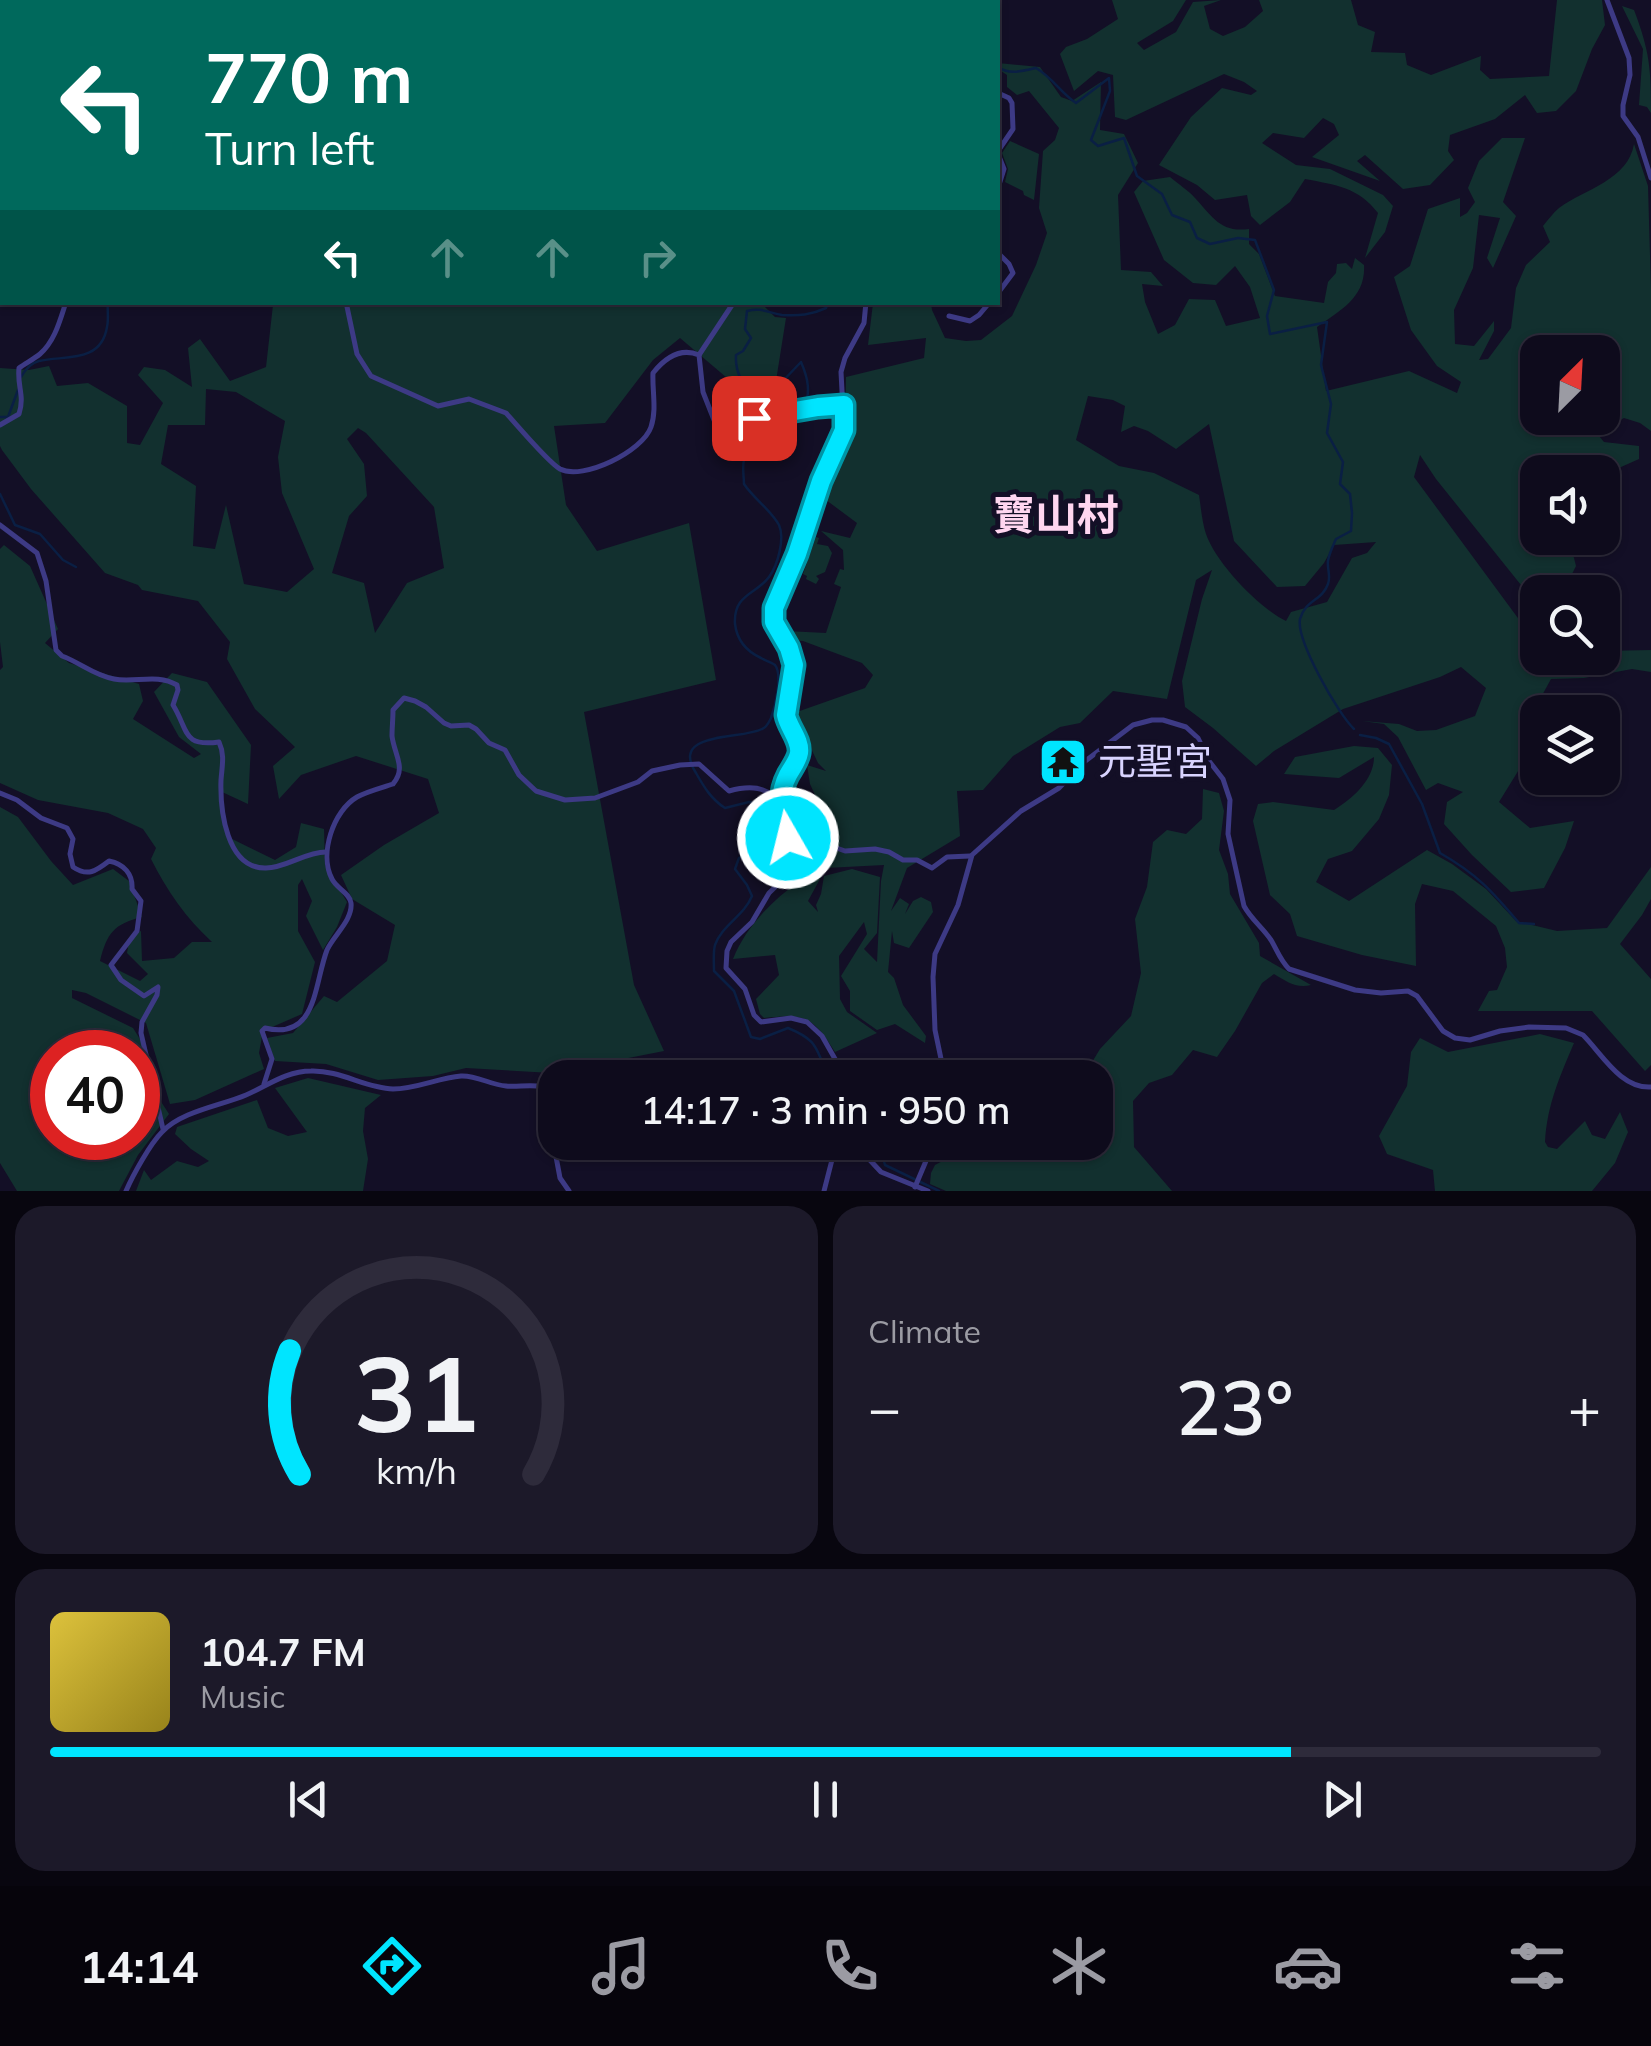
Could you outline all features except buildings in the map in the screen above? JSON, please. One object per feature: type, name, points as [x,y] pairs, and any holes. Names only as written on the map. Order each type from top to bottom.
[{"type":"street","points":[[1608,0],[1630,68],[1623,116],[1638,137],[1651,178]]},
{"type":"street","points":[[1000,94],[1012,102],[1014,130],[1000,149]]},
{"type":"street","points":[[1000,158],[1004,170],[1000,182]]},
{"type":"street","points":[[1000,256],[1013,272],[1000,290]]},
{"type":"street","points":[[0,424],[19,414],[23,402],[20,368],[41,353],[65,305]]},
{"type":"street","points":[[347,305],[357,354],[371,376],[438,406],[469,399],[500,409],[559,468],[576,473],[636,448],[653,422],[653,373],[672,354],[700,355]]},
{"type":"street","points":[[732,305],[700,355],[703,392],[716,424],[844,405]]},
{"type":"street","points":[[836,1060],[822,1036],[806,1022],[792,1018],[761,1022],[754,1015],[745,989],[726,968],[731,942],[752,922],[769,893],[794,870],[780,792],[799,754],[786,715],[794,665],[774,622],[774,608],[844,430],[842,368],[864,324],[866,305]]},
{"type":"street","points":[[950,316],[970,321],[987,305]]},
{"type":"street","points":[[0,525],[37,553],[46,581],[56,650],[62,656],[114,679],[170,681],[177,685],[173,706],[186,734],[194,742],[219,742],[224,754],[221,782],[228,833],[239,856],[269,869],[326,852]]},
{"type":"street","points":[[264,1084],[272,1059],[262,1031],[285,1031],[304,1019],[327,949],[352,904],[331,877],[326,852],[341,811],[355,798],[393,784],[400,775],[392,739],[393,710],[404,698],[415,700],[451,726],[469,724],[488,743],[505,750],[520,775],[536,791],[566,800],[595,798],[638,782],[652,772],[698,764],[729,790],[761,788],[781,804],[793,838],[798,830],[816,827],[830,846],[889,852],[932,868],[947,857],[972,856]]},
{"type":"street","points":[[941,1060],[935,1030],[935,954],[958,905],[972,856],[1021,810],[1059,788],[1118,734],[1152,720],[1191,731],[1226,787],[1231,809],[1228,834],[1243,903],[1289,969],[1355,990],[1408,990],[1418,996],[1443,1030],[1462,1040],[1514,1027],[1558,1026],[1576,1031],[1628,1081],[1638,1087],[1651,1087]]},
{"type":"street","points":[[0,793],[17,800],[40,818],[67,828],[73,839],[73,868],[91,873],[108,861],[115,862],[127,870],[133,881],[132,890],[141,902],[138,928],[110,965],[144,996],[156,986],[159,991],[146,1012],[142,1034],[164,1130]]},
{"type":"street","points":[[127,1190],[164,1130],[185,1117],[244,1096],[264,1084],[311,1071],[342,1075],[388,1089],[465,1076],[488,1084],[536,1086],[545,1098],[560,1178],[569,1191]]},
{"type":"street","points":[[824,1191],[831,1160]]},
{"type":"street","points":[[870,1160],[881,1172],[928,1191]]},
{"type":"street","points":[[915,1187],[927,1160]]},
{"type":"green space","points":[[1112,0],[1186,0],[1173,21],[1137,43],[1144,50],[1176,32],[1193,2],[1221,0],[1204,6],[1210,29],[1223,36],[1245,27],[1263,11],[1259,0],[1351,0],[1358,25],[1375,32],[1371,52],[1405,53],[1407,65],[1431,75],[1481,56],[1480,70],[1490,79],[1549,76],[1557,0],[1602,0],[1605,25],[1576,91],[1556,111],[1537,113],[1525,95],[1495,119],[1450,135],[1448,151],[1454,160],[1430,185],[1403,189],[1365,155],[1357,161],[1380,181],[1312,157],[1339,135],[1334,124],[1323,118],[1304,138],[1273,133],[1262,143],[1296,165],[1330,169],[1383,195],[1393,206],[1385,232],[1365,258],[1378,213],[1354,192],[1305,179],[1290,202],[1260,225],[1251,216],[1247,195],[1215,200],[1197,185],[1159,165],[1191,117],[1222,88],[1251,95],[1257,91],[1244,82],[1224,74],[1126,120],[1115,117],[1113,75],[1098,71],[1074,91],[1060,54],[1118,19]]},
{"type":"green space","points":[[1622,6],[1634,10],[1646,49],[1651,113],[1639,105],[1643,49]]},
{"type":"green space","points":[[1000,63],[1040,67],[1061,97],[1072,101],[1101,82],[1100,130],[1124,134],[1138,163],[1118,195],[1121,270],[1151,272],[1163,286],[1142,284],[1158,334],[1175,325],[1189,299],[1215,300],[1226,326],[1260,318],[1250,287],[1235,266],[1216,285],[1193,283],[1164,260],[1134,192],[1143,181],[1170,177],[1224,226],[1249,229],[1249,244],[1259,254],[1275,296],[1324,303],[1337,264],[1346,263],[1352,269],[1355,258],[1364,265],[1356,294],[1317,327],[1326,391],[1409,371],[1457,393],[1461,382],[1437,366],[1411,330],[1394,277],[1410,266],[1428,209],[1460,198],[1460,217],[1467,213],[1475,202],[1468,188],[1479,161],[1502,138],[1525,138],[1503,202],[1516,216],[1493,268],[1487,258],[1500,218],[1479,215],[1473,268],[1454,310],[1455,344],[1474,346],[1494,321],[1494,331],[1479,360],[1488,359],[1511,328],[1516,288],[1526,265],[1550,242],[1543,226],[1559,208],[1623,167],[1634,144],[1648,186],[1651,431],[1640,423],[1620,420],[1620,335],[1520,335],[1520,435],[1600,435],[1604,442],[1639,446],[1639,459],[1620,467],[1620,455],[1520,455],[1520,555],[1573,555],[1576,566],[1572,575],[1520,575],[1520,584],[1420,455],[1414,477],[1520,621],[1520,675],[1600,675],[1551,679],[1542,695],[1520,695],[1520,768],[1499,802],[1530,828],[1574,821],[1544,888],[1511,892],[1444,824],[1447,802],[1463,792],[1438,783],[1426,790],[1398,737],[1384,724],[1362,721],[1399,724],[1417,731],[1436,730],[1475,716],[1486,688],[1461,667],[1343,709],[1256,766],[1185,707],[1182,681],[1212,570],[1196,580],[1167,699],[1113,691],[1080,723],[1060,727],[1013,756],[983,790],[957,791],[960,836],[907,868],[891,911],[900,898],[909,904],[905,914],[913,901],[921,897],[931,902],[933,912],[909,948],[894,943],[892,931],[888,972],[903,1005],[926,1036],[925,1043],[895,1024],[877,1030],[850,1011],[850,991],[841,976],[867,934],[864,922],[839,956],[840,999],[847,1012],[877,1033],[835,1052],[807,1020],[764,1018],[760,1014],[756,999],[779,975],[775,955],[733,959],[761,916],[800,881],[802,814],[816,797],[807,765],[826,771],[818,763],[794,713],[865,688],[873,675],[862,663],[791,640],[786,631],[826,633],[841,587],[834,584],[840,569],[844,570],[843,550],[821,531],[850,538],[857,523],[822,497],[845,439],[846,377],[924,358],[926,338],[868,345],[873,305],[931,305],[945,338],[981,340],[1012,316],[1036,265],[1047,233],[1039,208],[1043,151],[1055,140],[1059,128],[1029,91],[1017,95],[1007,87],[1007,75],[1000,70]],"holes":[[[1088,396],[1125,406],[1121,432],[1134,426],[1176,449],[1209,424],[1234,541],[1277,587],[1305,586],[1334,545],[1376,542],[1367,553],[1352,558],[1327,602],[1291,612],[1286,621],[1251,595],[1219,558],[1206,534],[1199,495],[1154,473],[1119,466],[1076,440]],[[884,865],[877,962],[864,949],[877,933],[880,877],[852,869],[824,876],[816,905],[818,912],[808,901],[826,868]]]},
{"type":"green space","points":[[1010,141],[1039,154],[1034,200],[1005,182],[1008,169],[1002,153]]},
{"type":"green space","points":[[273,305],[763,305],[775,317],[786,318],[776,381],[740,389],[680,338],[653,360],[605,423],[554,426],[566,505],[597,551],[689,523],[716,680],[584,712],[634,985],[664,1051],[618,1060],[538,1060],[538,1072],[466,1068],[433,1076],[378,1080],[326,1064],[275,1061],[267,1038],[293,1033],[324,996],[337,1002],[387,961],[395,925],[352,899],[341,875],[439,813],[428,779],[356,756],[301,775],[279,799],[273,766],[295,747],[255,709],[227,659],[230,642],[198,601],[142,590],[105,573],[31,489],[0,446],[0,368],[29,370],[49,366],[57,386],[88,383],[127,406],[127,443],[140,445],[163,403],[138,375],[144,367],[165,370],[192,387],[188,348],[200,339],[230,381],[266,367]],"holes":[[[206,389],[236,392],[285,421],[278,457],[282,493],[314,569],[287,592],[244,584],[226,505],[215,549],[193,546],[196,486],[161,464],[168,425],[205,425]],[[358,428],[366,433],[434,507],[444,568],[407,583],[375,633],[364,583],[332,573],[349,516],[367,496],[364,464],[347,439]]]},
{"type":"green space","points":[[816,537],[817,544],[828,546],[832,553],[825,572],[816,576],[816,584],[803,574]]},
{"type":"green space","points":[[4,545],[30,566],[58,629],[45,643],[69,663],[139,684],[143,701],[133,719],[194,758],[201,754],[179,737],[154,692],[172,673],[207,682],[251,745],[248,804],[222,792],[228,837],[275,860],[296,847],[301,823],[324,829],[325,865],[347,902],[323,950],[306,916],[312,901],[302,879],[298,885],[298,931],[315,962],[302,1014],[263,1031],[259,1053],[264,1069],[195,1100],[170,1104],[160,1070],[160,1030],[148,1030],[146,1023],[86,993],[72,990],[72,998],[134,1030],[30,1030],[30,1160],[135,1160],[119,1191],[17,1191],[0,1163],[0,807],[18,817],[73,885],[113,869],[129,881],[142,917],[113,931],[100,961],[140,981],[148,974],[127,953],[130,936],[141,931],[142,961],[174,958],[192,942],[212,942],[185,914],[164,882],[151,859],[156,848],[143,829],[108,813],[38,800],[0,783],[0,549]]},
{"type":"green space","points":[[1651,650],[1651,672],[1620,671],[1620,651]]},
{"type":"green space","points":[[1354,746],[1378,748],[1392,765],[1389,795],[1379,819],[1352,851],[1328,859],[1316,882],[1349,901],[1427,850],[1486,889],[1516,921],[1557,931],[1607,928],[1651,867],[1651,899],[1620,944],[1651,979],[1651,1065],[1645,1071],[1592,1011],[1478,1011],[1489,991],[1497,990],[1507,967],[1505,948],[1496,926],[1453,891],[1422,884],[1415,904],[1416,966],[1297,936],[1290,914],[1270,895],[1253,821],[1258,804],[1273,802],[1334,810],[1366,781],[1374,757],[1339,778],[1284,774],[1295,757]]},
{"type":"green space","points":[[1203,789],[1219,793],[1224,811],[1219,850],[1230,894],[1259,943],[1260,956],[1311,985],[1296,985],[1274,974],[1262,983],[1217,1057],[1193,1050],[1172,1075],[1149,1083],[1133,1101],[1134,1147],[1172,1191],[946,1191],[930,1184],[935,1165],[944,1160],[1113,1160],[1113,1060],[1093,1060],[1131,1016],[1141,973],[1135,919],[1147,887],[1153,842],[1167,830],[1186,834],[1202,819]]},
{"type":"green space","points":[[1540,1034],[1574,1043],[1551,1103],[1545,1142],[1548,1147],[1557,1149],[1585,1121],[1592,1135],[1605,1139],[1620,1112],[1628,1132],[1615,1163],[1592,1191],[1435,1191],[1433,1170],[1387,1154],[1379,1136],[1407,1086],[1411,1052],[1420,1038],[1448,1052]]},
{"type":"green space","points":[[308,1078],[381,1095],[365,1108],[363,1131],[368,1159],[363,1191],[136,1191],[144,1170],[151,1180],[177,1161],[198,1167],[209,1161],[175,1134],[177,1127],[257,1100],[268,1128],[288,1136],[307,1132],[275,1088]]},
{"type":"green space","points":[[160,1100],[169,1114],[160,1126]]},
{"type":"waterway","points":[[1000,68],[1011,72],[1036,68],[1076,103],[1109,78],[1110,91],[1091,140],[1098,146],[1124,138],[1137,176],[1162,194],[1172,215],[1190,222],[1197,238],[1210,244],[1238,238],[1255,240],[1274,290],[1267,316],[1270,334],[1327,322],[1321,365],[1331,404],[1327,433],[1343,462],[1340,484],[1350,494],[1351,531],[1336,539],[1328,561],[1328,584],[1300,619],[1304,643],[1320,676],[1354,729]]},
{"type":"waterway","points":[[21,377],[36,362],[80,356],[97,347],[107,327],[108,305]]},
{"type":"waterway","points":[[822,1060],[807,1038],[788,1028],[760,1039],[751,1037],[734,991],[714,971],[718,938],[752,896],[735,869],[739,858],[749,853],[764,875],[774,873],[780,865],[758,804],[749,802],[725,808],[705,788],[690,760],[692,750],[699,744],[765,727],[778,691],[775,665],[747,649],[735,624],[742,600],[772,572],[781,537],[775,519],[744,484],[743,463],[754,449],[798,419],[806,403],[808,385],[801,362],[779,385],[756,394],[743,383],[736,355],[751,338],[745,329],[747,311],[805,314],[827,305]]},
{"type":"waterway","points":[[0,417],[8,417],[18,390]]},
{"type":"waterway","points":[[0,494],[15,525],[40,534],[63,560],[76,567]]},
{"type":"waterway","points":[[1360,735],[1389,744],[1422,804],[1440,853],[1483,884],[1519,923],[1534,924]]},
{"type":"waterway","points":[[884,1160],[885,1165],[939,1191]]},
{"type":"place","name":"元聖宮","points":[[1063,762]]},
{"type":"district","name":"寶山村","points":[[1056,515]]},
{"type":"route","points":[[754,418],[844,405],[840,442],[821,481],[774,608],[774,622],[794,665],[786,715],[798,741],[799,754],[780,792],[788,838]]}]
